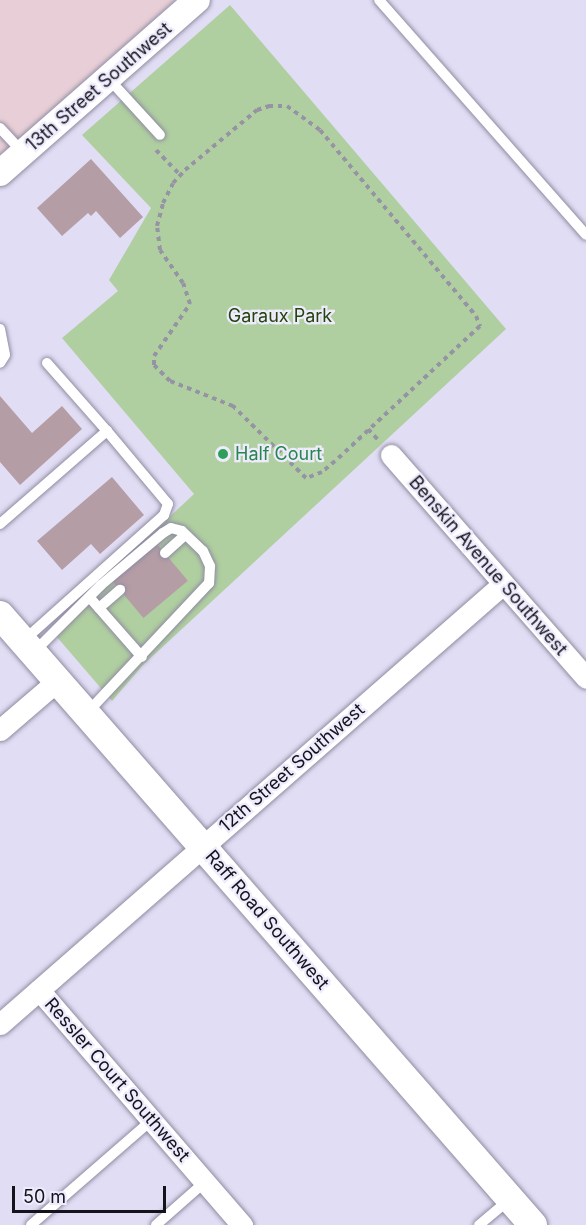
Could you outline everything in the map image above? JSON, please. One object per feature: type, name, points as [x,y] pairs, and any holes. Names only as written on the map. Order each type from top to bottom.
[{"type":"main road","name":"Raff Road Southwest","points":[[0,615],[533,1225]]},
{"type":"street","name":"13th Street Southwest","points":[[0,173],[197,0]]},
{"type":"street","name":"Benskin Avenue Southwest","points":[[390,455],[586,678]]},
{"type":"street","name":"12th Street Southwest","points":[[0,1024],[503,584]]},
{"type":"street","points":[[0,730],[57,681]]},
{"type":"street","name":"Ressler Court Southwest","points":[[39,990],[242,1225]]},
{"type":"lane","points":[[379,0],[586,235]]},
{"type":"lane","points":[[108,78],[160,135]]},
{"type":"lane","points":[[0,128],[23,153]]},
{"type":"lane","points":[[0,328],[5,355],[0,363]]},
{"type":"lane","points":[[28,647],[168,509],[165,500],[47,363]]},
{"type":"lane","points":[[0,524],[107,431]]},
{"type":"lane","points":[[28,647],[91,599],[100,585],[171,528],[186,535],[203,551],[210,567],[209,583],[142,657],[86,714]]},
{"type":"lane","points":[[165,553],[186,535]]},
{"type":"lane","points":[[99,608],[120,590]]},
{"type":"lane","points":[[91,599],[142,657]]},
{"type":"lane","points":[[31,1225],[152,1120]]},
{"type":"lane","points":[[156,1225],[205,1182]]},
{"type":"lane","points":[[479,1225],[510,1199]]},
{"type":"path","points":[[287,106],[320,130],[476,316],[480,326],[335,461],[322,472],[306,478],[233,406],[170,381],[154,365],[154,356],[190,304],[183,283],[160,250],[158,226],[163,203],[180,175],[257,110],[287,106]]},
{"type":"path","points":[[150,144],[180,175]]},
{"type":"shaded area","points":[[0,0],[175,0],[0,155]]},
{"type":"green space","name":"Garaux Park","points":[[230,5],[506,329],[143,665],[112,701],[50,629],[194,494],[62,338],[118,291],[109,280],[151,208],[82,135]]},
{"type":"building","points":[[91,159],[143,217],[120,238],[96,211],[91,216],[88,213],[62,236],[37,208]]},
{"type":"building","points":[[0,396],[32,433],[62,406],[82,429],[20,485],[0,462]]},
{"type":"building","points":[[112,477],[144,515],[100,554],[91,544],[62,570],[37,541]]},
{"type":"building","points":[[157,544],[188,581],[143,618],[113,581]]},
{"type":"place","name":"Half Court","points":[[223,454]]}]
